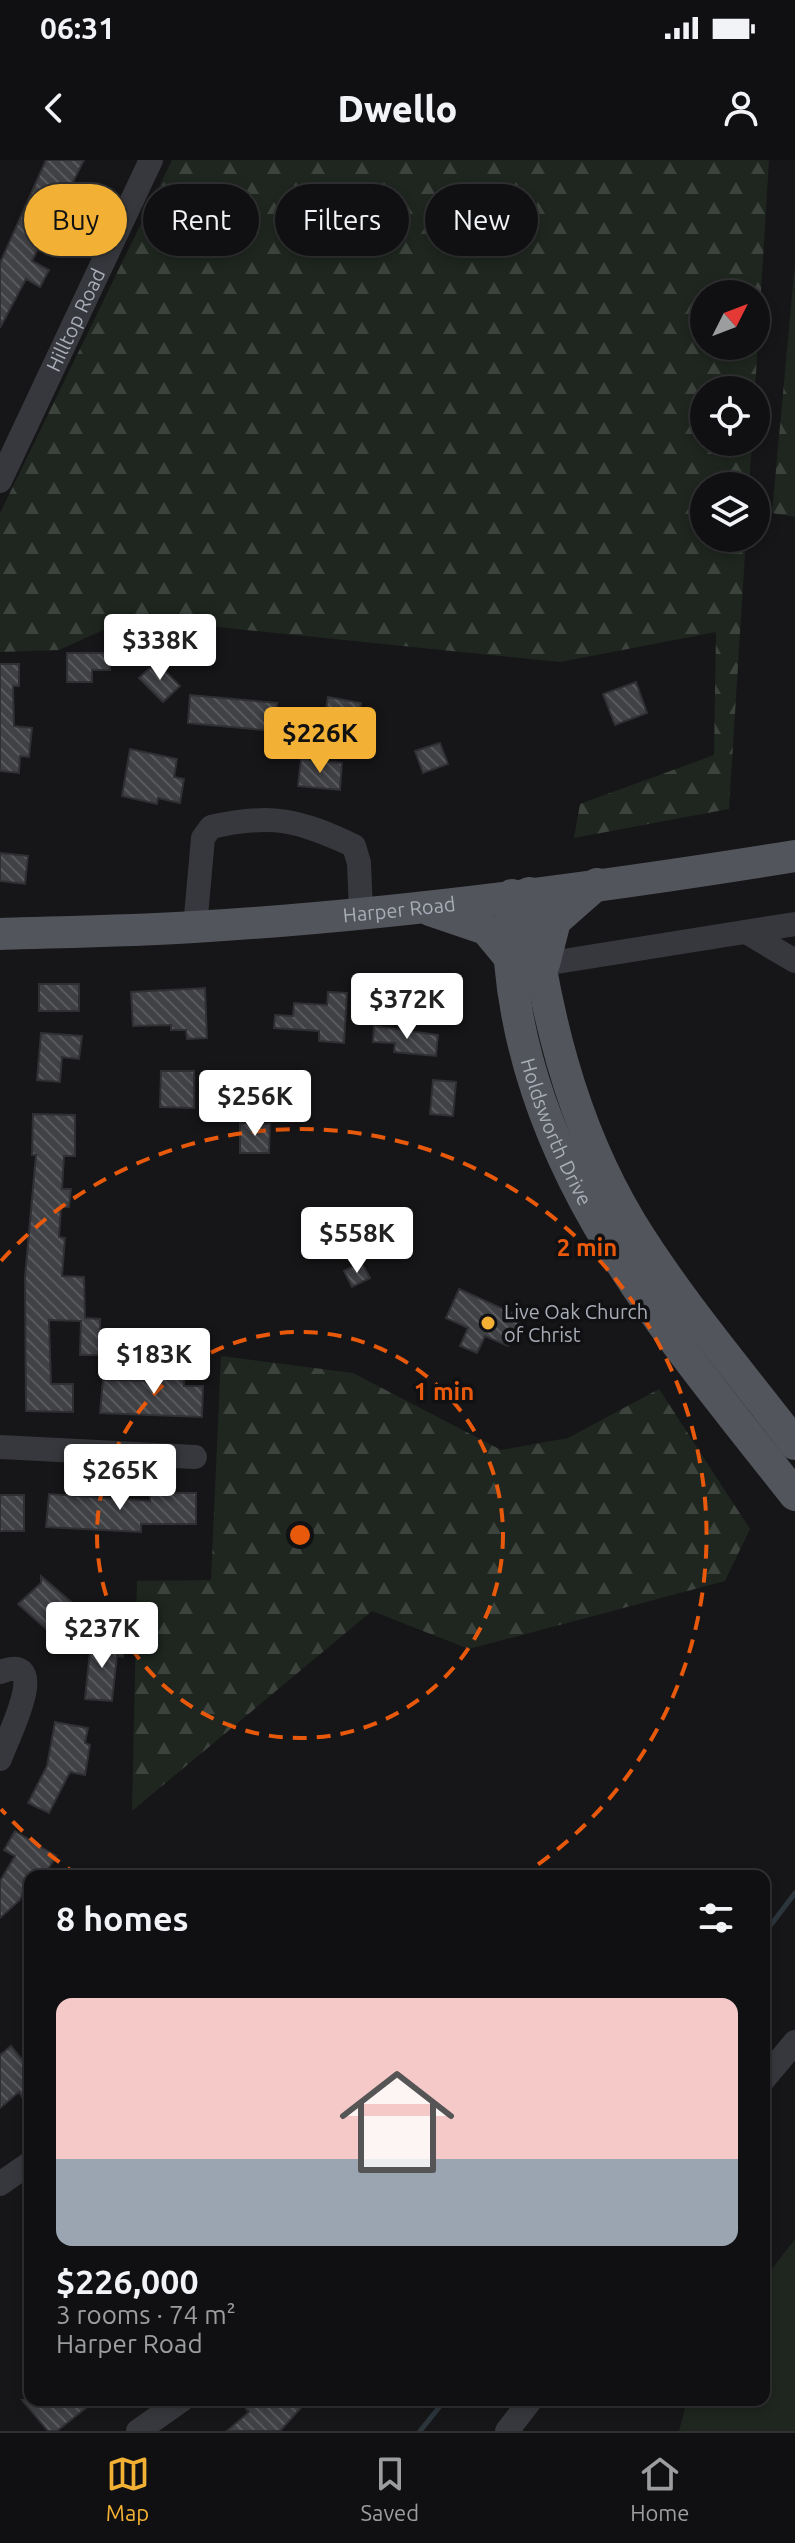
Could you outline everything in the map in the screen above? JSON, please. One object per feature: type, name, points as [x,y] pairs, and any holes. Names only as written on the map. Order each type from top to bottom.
[{"type":"main road","name":"Harper Road","points":[[0,934],[195,927],[361,912],[520,894],[795,856]]},
{"type":"main road","points":[[417,906],[486,929],[533,967],[555,921],[597,884]]},
{"type":"main road","name":"Holdsworth Drive","points":[[520,894],[533,967],[557,1047],[588,1136],[630,1222],[675,1289],[795,1444]]},
{"type":"main road","name":"Holdsworth Drive","points":[[533,967],[517,1013],[548,1121],[603,1237],[650,1309],[795,1495]]},
{"type":"street","name":"Hilltop Road","points":[[0,481],[151,160]]},
{"type":"street","points":[[195,927],[203,838],[211,827],[243,819],[304,822],[354,846],[359,863],[361,912]]},
{"type":"street","points":[[533,967],[795,924]]},
{"type":"street","points":[[746,932],[795,961]]},
{"type":"street","points":[[650,1309],[675,1289]]},
{"type":"street","points":[[0,1447],[195,1457]]},
{"type":"street","points":[[0,1672],[18,1671],[23,1675],[27,1691],[0,1759]]},
{"type":"street","points":[[770,2072],[795,2042]]},
{"type":"street","points":[[0,2184],[24,2167]]},
{"type":"street","points":[[138,2431],[173,2406]]},
{"type":"street","points":[[507,2431],[526,2406]]},
{"type":"green space","points":[[172,160],[769,160],[762,280],[690,280],[690,360],[757,360],[756,376],[690,376],[690,456],[751,456],[750,472],[690,472],[690,552],[745,552],[729,809],[574,838],[580,804],[714,755],[716,632],[560,662],[130,618],[59,650],[0,652],[0,513],[143,220],[143,256],[259,256],[259,184],[160,184]]},
{"type":"green space","points":[[795,263],[795,517],[772,513]]},
{"type":"green space","points":[[221,1356],[353,1373],[501,1450],[568,1438],[659,1389],[750,1529],[725,1581],[469,1649],[372,1611],[132,1811],[137,1581],[211,1580]]},
{"type":"green space","points":[[795,2239],[795,2431],[679,2431],[685,2406],[770,2406],[770,2271]]},
{"type":"building","points":[[46,160],[84,160],[72,184],[35,184]]},
{"type":"building","points":[[24,209],[24,256],[34,256],[32,261],[49,270],[40,287],[26,279],[0,328],[0,263]]},
{"type":"building","points":[[67,653],[110,653],[110,670],[92,670],[92,682],[67,682]]},
{"type":"building","points":[[156,662],[180,686],[163,702],[139,678]]},
{"type":"building","points":[[0,664],[19,664],[19,686],[13,686],[14,726],[32,728],[29,757],[20,756],[19,773],[0,771]]},
{"type":"building","points":[[636,682],[647,713],[615,725],[603,694]]},
{"type":"building","points":[[190,695],[277,703],[274,731],[188,723]]},
{"type":"building","points":[[328,697],[361,703],[357,731],[323,726]]},
{"type":"building","points":[[440,743],[448,764],[423,773],[415,751]]},
{"type":"building","points":[[130,749],[177,759],[174,777],[184,779],[180,803],[158,798],[157,804],[122,796]]},
{"type":"building","points":[[301,759],[342,763],[340,790],[298,786]]},
{"type":"building","points":[[0,853],[28,856],[25,884],[0,881]]},
{"type":"building","points":[[39,984],[79,984],[79,1011],[39,1011]]},
{"type":"building","points":[[205,988],[207,1038],[187,1039],[186,1030],[171,1030],[171,1025],[133,1026],[131,992]]},
{"type":"building","points":[[328,992],[347,993],[344,1043],[319,1041],[319,1031],[274,1028],[275,1015],[293,1016],[294,1003],[327,1005]]},
{"type":"building","points":[[374,1026],[438,1035],[436,1056],[394,1052],[395,1043],[373,1042]]},
{"type":"building","points":[[41,1033],[82,1036],[79,1059],[62,1057],[60,1082],[37,1080]]},
{"type":"building","points":[[161,1071],[194,1071],[194,1108],[160,1107]]},
{"type":"building","points":[[433,1080],[456,1082],[453,1116],[430,1114]]},
{"type":"building","points":[[33,1114],[75,1115],[75,1156],[64,1156],[62,1189],[71,1189],[69,1207],[61,1207],[59,1237],[65,1238],[62,1276],[84,1277],[85,1318],[100,1319],[100,1355],[80,1355],[81,1321],[49,1320],[51,1384],[73,1384],[73,1412],[26,1411],[25,1277],[36,1155],[32,1155]]},
{"type":"building","points":[[240,1123],[270,1124],[269,1153],[240,1153]]},
{"type":"building","points":[[361,1262],[370,1278],[352,1287],[344,1271]]},
{"type":"building","name":"Live Oak Church of Christ","points":[[459,1289],[521,1317],[508,1346],[485,1336],[477,1353],[460,1346],[468,1328],[446,1318]]},
{"type":"building","points":[[162,1364],[184,1364],[184,1386],[203,1386],[202,1417],[100,1413],[103,1380],[162,1381]]},
{"type":"building","points":[[150,1493],[196,1493],[196,1524],[141,1524],[141,1532],[46,1527],[49,1494],[150,1501]]},
{"type":"building","points":[[0,1495],[24,1495],[24,1531],[0,1531]]},
{"type":"building","points":[[41,1576],[77,1607],[72,1614],[84,1625],[65,1646],[18,1604],[41,1583]]},
{"type":"building","points":[[91,1641],[124,1644],[123,1657],[117,1656],[112,1701],[85,1699]]},
{"type":"building","points":[[55,1722],[88,1728],[85,1743],[90,1745],[85,1775],[70,1772],[49,1813],[28,1803],[47,1766]]},
{"type":"building","points":[[15,1831],[56,1856],[48,1870],[24,1870],[24,1890],[20,1900],[0,1918],[0,1881],[15,1856],[4,1850]]},
{"type":"building","points":[[11,2046],[24,2062],[24,2096],[19,2092],[0,2108],[0,2055]]},
{"type":"building","points":[[27,2406],[88,2406],[57,2431],[48,2431]]},
{"type":"building","points":[[244,2406],[303,2406],[280,2431],[227,2431],[249,2412]]},
{"type":"waterway","points":[[770,1926],[795,1893]]},
{"type":"waterway","points":[[420,2431],[440,2406]]},
{"type":"place","name":"Live Oak Church of Christ","points":[[488,1323]]}]
